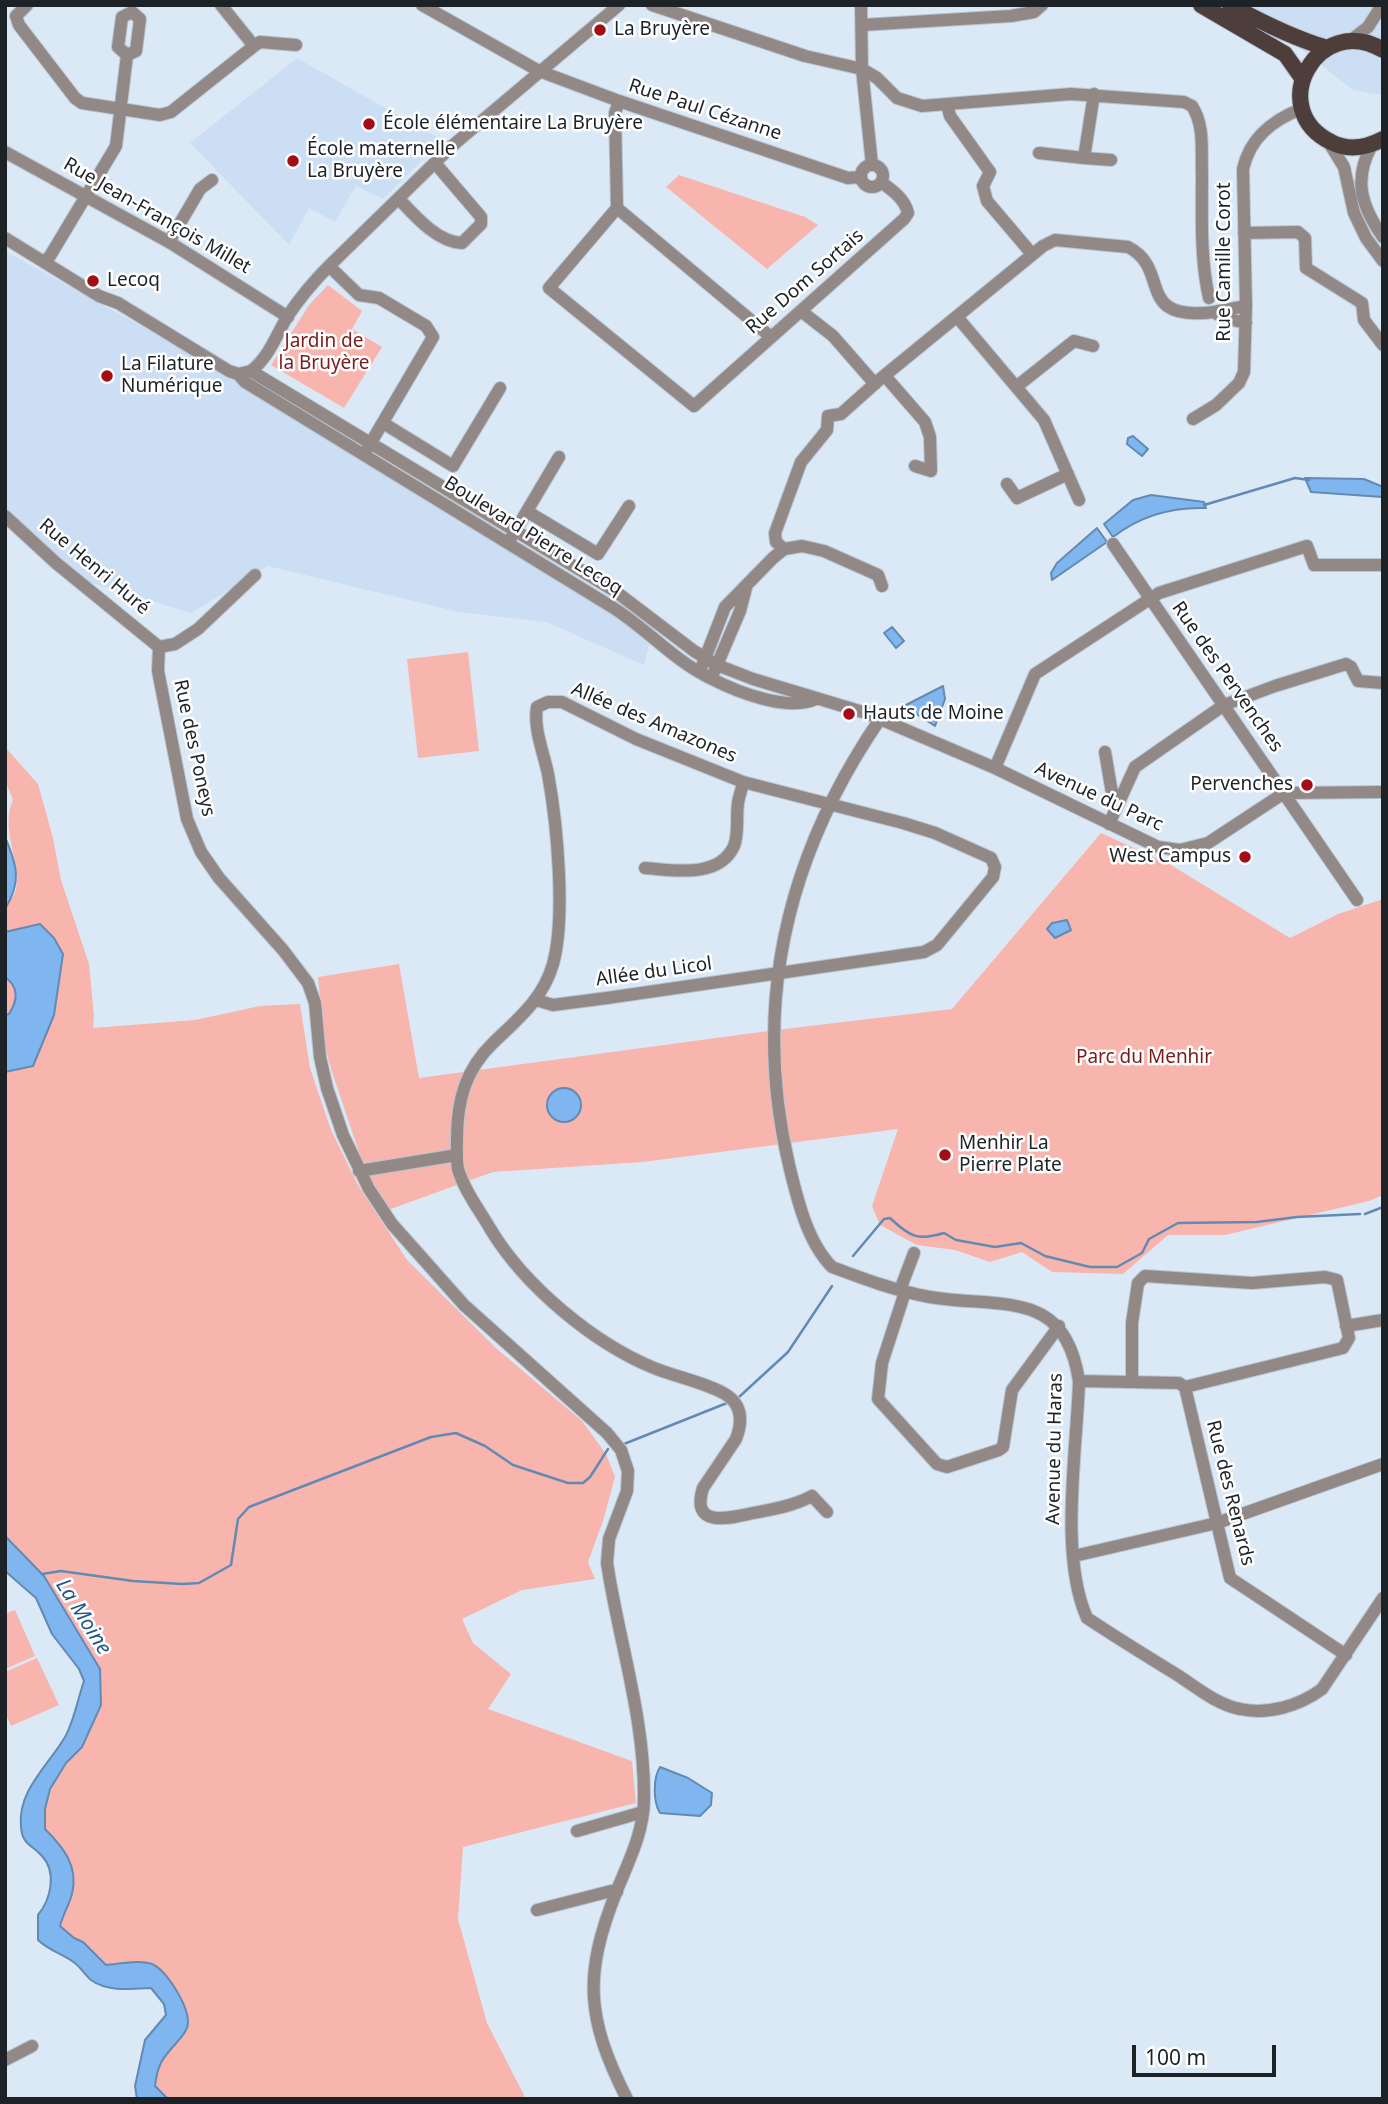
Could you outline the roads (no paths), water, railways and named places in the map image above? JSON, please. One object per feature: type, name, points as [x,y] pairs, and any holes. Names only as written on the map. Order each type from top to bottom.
[{"type":"main road","points":[[1201,5],[1285,54],[1302,78]]},
{"type":"main road","points":[[1230,5],[1264,24],[1327,48]]},
{"type":"main road","points":[[1377,142],[1355,148],[1338,146],[1328,141],[1309,125],[1301,109],[1300,93],[1302,78],[1308,66],[1327,48],[1350,41],[1366,43],[1383,50]]},
{"type":"street","points":[[26,5],[16,16],[19,25],[75,98],[82,103],[120,110],[160,115],[171,112],[260,41],[296,45]]},
{"type":"street","points":[[221,5],[254,46]]},
{"type":"street","name":"Rue Paul Cézanne","points":[[422,5],[539,71],[619,101],[848,178],[860,177]]},
{"type":"street","points":[[245,373],[262,363],[288,317],[313,282],[329,266],[435,163],[619,5]]},
{"type":"street","points":[[652,5],[805,56],[862,69],[877,78],[897,98],[922,106],[1072,94],[1184,102],[1192,106],[1199,116],[1203,247],[1205,282],[1209,298]]},
{"type":"street","points":[[861,5],[862,69],[872,165]]},
{"type":"street","points":[[862,25],[1011,16],[1034,12],[1041,5]]},
{"type":"street","points":[[1350,41],[1367,27],[1382,5]]},
{"type":"street","points":[[133,9],[140,19],[136,51],[127,55],[118,47],[122,17],[133,9]]},
{"type":"street","points":[[45,261],[116,146],[127,55]]},
{"type":"street","points":[[1084,158],[1094,94]]},
{"type":"street","points":[[619,101],[615,113],[617,208],[771,337]]},
{"type":"street","points":[[947,104],[950,116],[990,172],[983,186],[987,201],[1032,254]]},
{"type":"street","name":"Rue Camille Corot","points":[[1193,419],[1216,405],[1238,383],[1244,372],[1244,169],[1251,147],[1272,123],[1301,109]]},
{"type":"street","points":[[1328,141],[1344,167],[1354,213],[1366,238],[1383,261]]},
{"type":"street","points":[[1377,142],[1362,167],[1360,176],[1362,192],[1383,237]]},
{"type":"street","name":"Rue Jean-François Millet","points":[[5,152],[169,242],[288,317]]},
{"type":"street","points":[[1039,153],[1111,160]]},
{"type":"street","points":[[399,199],[420,222],[454,243],[462,243],[481,224],[481,217],[435,163]]},
{"type":"street","points":[[872,165],[881,169],[883,176],[876,187],[863,184],[860,177],[865,167],[872,165]]},
{"type":"street","points":[[169,242],[200,190],[212,180]]},
{"type":"street","name":"Rue Dom Sortais","points":[[617,208],[549,288],[694,406],[906,216],[905,205],[881,182]]},
{"type":"street","points":[[1244,233],[1298,232],[1305,238],[1306,268],[1362,303],[1364,320],[1383,345]]},
{"type":"street","name":"Boulevard Pierre Lecoq","points":[[5,238],[229,371],[245,373],[245,382],[515,531],[615,591],[717,665],[880,719]]},
{"type":"street","points":[[785,549],[776,542],[775,533],[801,462],[827,430],[828,416],[842,414],[1032,254],[1055,240],[1128,247],[1139,252],[1146,261],[1163,303],[1171,310],[1199,314],[1246,306]]},
{"type":"street","points":[[329,266],[359,295],[379,298],[426,326],[433,337],[367,449]]},
{"type":"street","points":[[801,311],[833,336],[925,422],[930,437],[931,471],[915,466]]},
{"type":"street","points":[[1214,312],[1224,318],[1245,323]]},
{"type":"street","points":[[958,317],[1044,420],[1079,500]]},
{"type":"street","points":[[1016,387],[1074,341],[1093,346]]},
{"type":"street","points":[[383,423],[453,466],[500,388]]},
{"type":"street","name":"Boulevard Pierre Lecoq","points":[[367,449],[508,543],[614,608],[705,676],[736,690],[784,703],[808,703],[816,699]]},
{"type":"street","points":[[508,543],[559,457]]},
{"type":"street","points":[[1007,484],[1017,498],[1068,474]]},
{"type":"street","points":[[528,512],[598,555],[629,506]]},
{"type":"street","name":"Rue Henri Huré","points":[[5,516],[55,564],[159,647]]},
{"type":"street","name":"Rue des Pervenches","points":[[1113,544],[1357,900]]},
{"type":"street","points":[[705,676],[705,658],[725,607],[785,549],[802,545],[824,551],[878,575],[881,586]]},
{"type":"street","points":[[995,768],[1035,674],[1150,599],[1176,587],[1307,545],[1314,565],[1383,565]]},
{"type":"street","points":[[159,647],[175,644],[198,629],[255,575]]},
{"type":"street","points":[[705,676],[717,665],[740,611],[747,584]]},
{"type":"street","name":"Rue des Poneys","points":[[159,647],[158,671],[187,819],[201,852],[219,878],[283,950],[308,983],[315,1003],[320,1057],[327,1088],[359,1171],[392,1224],[464,1305],[607,1433],[621,1450],[628,1471],[627,1491],[609,1539],[607,1563],[638,1716],[643,1812],[640,1832],[600,1942],[593,1996],[601,2043],[627,2099]]},
{"type":"street","points":[[1109,824],[1135,767],[1224,705],[1346,664],[1351,667],[1358,681],[1383,682]]},
{"type":"street","name":"Allée des Amazones","points":[[777,972],[923,952],[937,944],[993,877],[995,867],[991,858],[903,823],[743,782],[636,739],[562,702],[548,702],[537,707],[535,717],[548,776],[555,829],[558,925],[552,965],[536,1000],[475,1062],[465,1083],[458,1108],[458,1170],[494,1234],[547,1296],[598,1337],[631,1357],[719,1390],[736,1403],[741,1418],[739,1430],[736,1439],[703,1488],[700,1497],[705,1513],[712,1518],[728,1519],[794,1505],[812,1496],[827,1512]]},
{"type":"street","points":[[880,719],[831,804],[807,856],[795,892],[777,972],[773,1013],[775,1079],[792,1178],[817,1246],[832,1267],[903,1291],[1016,1306],[1038,1313],[1059,1326],[1012,1390],[1003,1447],[947,1467],[937,1464],[878,1399],[882,1363],[903,1291],[914,1253]]},
{"type":"street","name":"Avenue du Parc","points":[[880,719],[995,768],[1158,847],[1180,850],[1209,843],[1284,793]]},
{"type":"street","points":[[1105,752],[1112,793],[1121,797]]},
{"type":"street","points":[[645,868],[688,870],[707,868],[721,862],[734,846],[743,782]]},
{"type":"street","points":[[1284,793],[1383,792]]},
{"type":"street","name":"Allée du Licol","points":[[536,1000],[553,1005],[777,972]]},
{"type":"street","points":[[359,1171],[457,1155]]},
{"type":"street","points":[[1079,1381],[1178,1383],[1185,1387],[1343,1348],[1349,1338],[1337,1280],[1325,1277],[1252,1283],[1145,1276],[1138,1283],[1132,1323],[1132,1381]]},
{"type":"street","points":[[1346,1326],[1383,1320]]},
{"type":"street","name":"Avenue du Haras","points":[[1059,1326],[1070,1344],[1079,1381],[1073,1482],[1074,1556],[1079,1601],[1087,1618],[1211,1697],[1237,1709],[1255,1712],[1309,1699],[1322,1689],[1383,1598]]},
{"type":"street","name":"Rue des Renards","points":[[1185,1387],[1230,1578],[1346,1655]]},
{"type":"street","points":[[1074,1556],[1217,1523],[1383,1464]]},
{"type":"street","points":[[577,1831],[643,1812]]},
{"type":"street","points":[[537,1910],[611,1891],[617,1892]]},
{"type":"street","points":[[5,2060],[32,2046]]},
{"type":"water","points":[[1133,436],[1148,449],[1142,456],[1127,444],[1128,438]]},
{"type":"water","points":[[1305,478],[1364,479],[1383,487],[1383,497],[1311,492]]},
{"type":"water","points":[[1151,495],[1204,502],[1206,508],[1157,514],[1134,523],[1113,537],[1104,524],[1133,500]]},
{"type":"water","points":[[1097,528],[1107,542],[1052,580],[1051,573],[1057,563]]},
{"type":"water","points":[[892,627],[904,641],[896,648],[884,633]]},
{"type":"water","points":[[943,686],[945,699],[935,726],[904,706]]},
{"type":"water","points":[[5,837],[15,865],[16,882],[5,909]]},
{"type":"water","points":[[1067,920],[1071,930],[1055,938],[1047,929],[1052,923]]},
{"type":"water","points":[[40,924],[54,938],[63,954],[54,1015],[33,1066],[5,1072],[5,1015],[12,1009],[16,994],[13,985],[5,977],[5,932]]},
{"type":"water","points":[[564,1088],[576,1093],[581,1105],[576,1117],[564,1122],[552,1117],[547,1105],[552,1093]]},
{"type":"water","points":[[5,1536],[44,1576],[100,1669],[101,1705],[82,1747],[66,1763],[50,1789],[45,1809],[45,1829],[68,1858],[73,1875],[72,1894],[60,1926],[83,1942],[106,1965],[149,1963],[160,1969],[173,1984],[184,2004],[188,2023],[157,2072],[155,2086],[168,2099],[137,2099],[135,2086],[145,2040],[166,2015],[164,2004],[151,1988],[120,1989],[97,1984],[78,1966],[38,1940],[38,1915],[49,1894],[51,1877],[47,1862],[23,1837],[21,1814],[35,1779],[68,1731],[84,1681],[79,1669],[52,1634],[36,1598],[5,1571]]},
{"type":"water","points":[[660,1767],[688,1778],[712,1793],[711,1805],[700,1816],[660,1813],[655,1790]]},
{"type":"waterway","points":[[1204,505],[1295,478],[1309,480]]},
{"type":"waterway","points":[[1365,1214],[1383,1207]]},
{"type":"waterway","points":[[853,1256],[884,1219],[890,1218],[915,1236],[927,1237],[944,1233],[956,1240],[995,1247],[1021,1243],[1045,1256],[1090,1267],[1117,1267],[1142,1253],[1149,1239],[1178,1223],[1257,1222],[1360,1214]]},
{"type":"waterway","points":[[739,1397],[788,1352],[832,1286]]},
{"type":"waterway","points":[[624,1444],[727,1403]]},
{"type":"waterway","name":"La Moine","points":[[42,1574],[61,1571],[133,1581],[199,1583],[231,1565],[238,1519],[249,1507],[431,1437],[456,1433],[485,1446],[513,1465],[568,1483],[583,1483],[608,1449]]},
{"type":"place","name":"La Bruyère","points":[[600,30]]},
{"type":"place","name":"École élémentaire La Bruyère","points":[[369,124]]},
{"type":"place","name":"École maternelle La Bruyère","points":[[293,161]]},
{"type":"place","name":"Lecoq","points":[[93,281]]},
{"type":"place","name":"La Filature Numérique","points":[[107,376]]},
{"type":"place","name":"Hauts de Moine","points":[[849,714]]},
{"type":"place","name":"Pervenches","points":[[1307,785]]},
{"type":"place","name":"West Campus","points":[[1245,857]]},
{"type":"place","name":"Menhir La Pierre Plate","points":[[945,1155]]},
{"type":"park label","name":"Jardin de la Bruyère","points":[[324,353]]},
{"type":"park label","name":"Parc du Menhir","points":[[1144,1058]]}]
